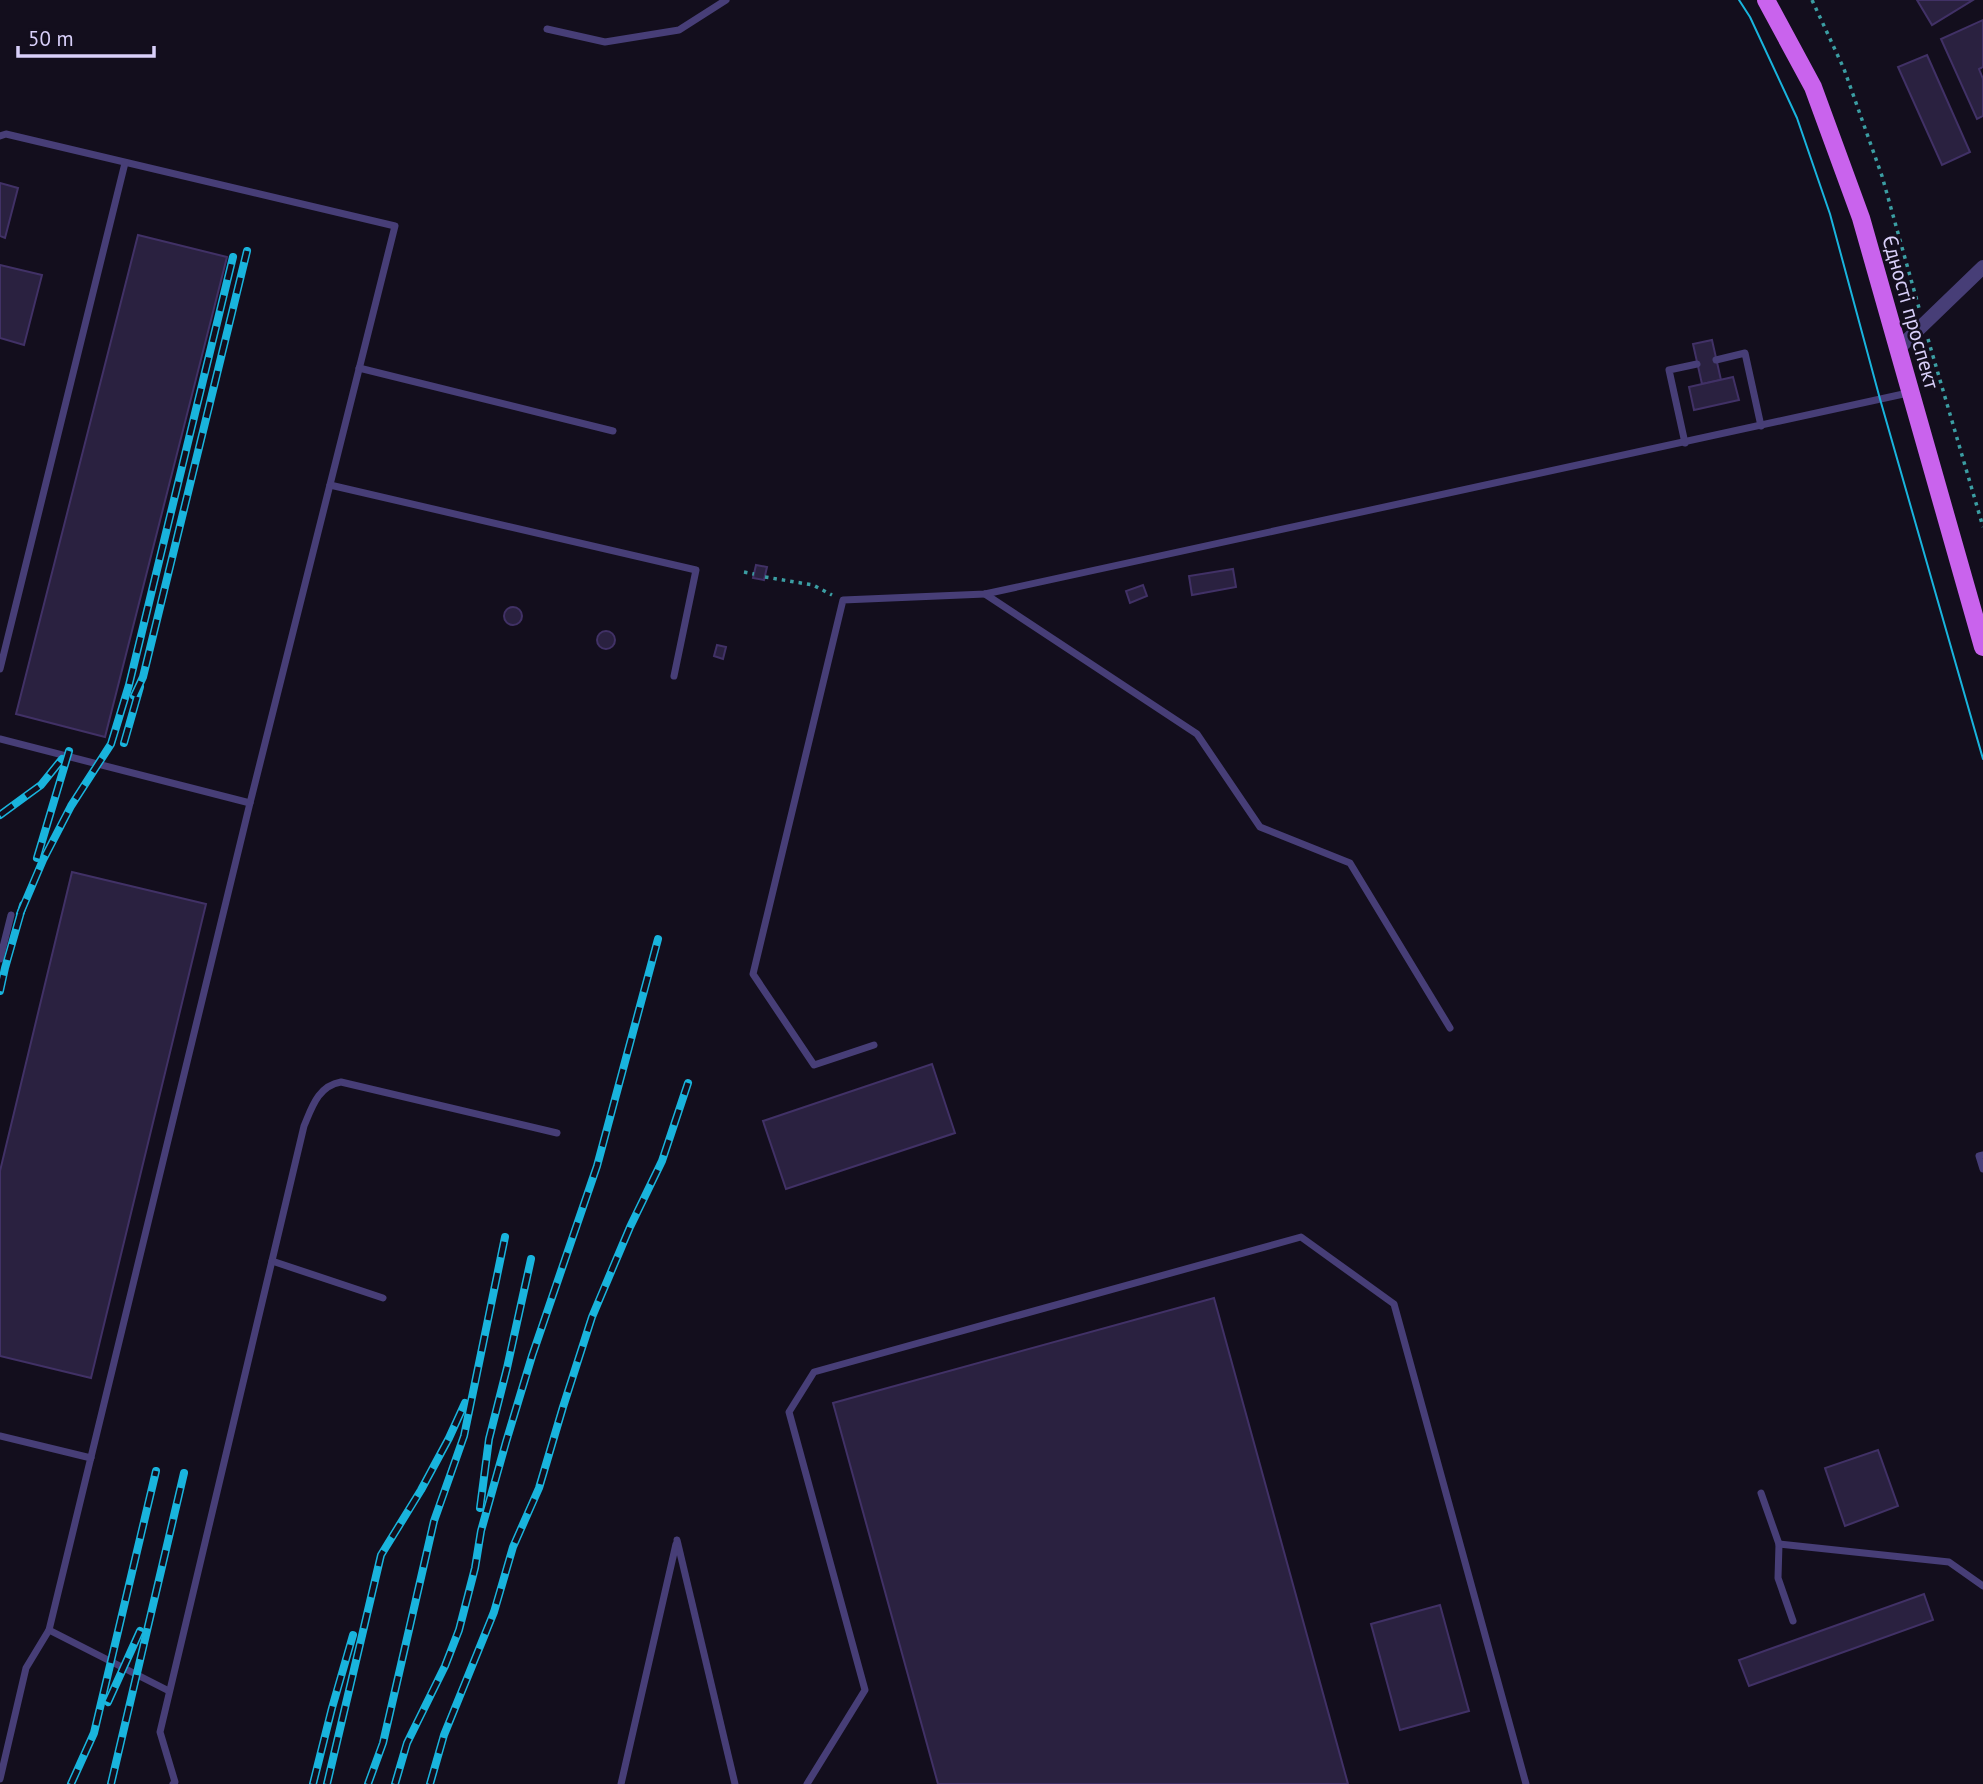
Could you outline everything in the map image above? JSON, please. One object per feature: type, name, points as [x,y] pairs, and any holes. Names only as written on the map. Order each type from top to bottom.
[{"type":"main road","name":"Єдності проспект","points":[[1766,0],[1813,87],[1861,218],[1910,392],[1976,603],[1983,648]]},
{"type":"street","points":[[1898,349],[1983,267]]},
{"type":"lane","points":[[547,29],[605,42],[679,30],[726,0]]},
{"type":"lane","points":[[0,136],[6,134],[395,226],[250,803],[49,1630],[26,1668],[0,1779]]},
{"type":"lane","points":[[0,669],[125,163]]},
{"type":"lane","points":[[1716,360],[1745,354],[1761,426]]},
{"type":"lane","points":[[1685,443],[1669,370],[1698,364]]},
{"type":"lane","points":[[359,368],[614,431]]},
{"type":"lane","points":[[874,1045],[814,1065],[753,974],[843,600],[985,594],[1910,392]]},
{"type":"lane","points":[[330,485],[696,570],[674,676]]},
{"type":"lane","points":[[985,594],[1197,734],[1260,827],[1350,863],[1450,1028]]},
{"type":"lane","points":[[0,739],[250,803]]},
{"type":"lane","points":[[0,959],[11,915]]},
{"type":"lane","points":[[173,1784],[175,1782],[160,1732],[304,1126],[321,1091],[331,1083],[341,1082],[557,1133]]},
{"type":"lane","points":[[1983,1155],[1979,1156],[1983,1169]]},
{"type":"lane","points":[[807,1784],[865,1690],[789,1412],[814,1372],[1301,1237],[1394,1304],[1526,1784]]},
{"type":"lane","points":[[272,1261],[383,1298]]},
{"type":"lane","points":[[0,1436],[91,1458]]},
{"type":"lane","points":[[1761,1493],[1779,1545],[1778,1578],[1794,1621]]},
{"type":"lane","points":[[621,1784],[677,1540],[735,1784]]},
{"type":"lane","points":[[1779,1545],[1949,1562],[1983,1586]]},
{"type":"lane","points":[[49,1630],[169,1691]]},
{"type":"path","points":[[1812,0],[1843,69],[1882,176],[1983,527]]},
{"type":"path","points":[[744,572],[754,574]]},
{"type":"path","points":[[765,577],[813,585],[843,600]]},
{"type":"building","points":[[1917,0],[1973,0],[1932,25]]},
{"type":"building","points":[[1983,20],[1983,67],[1979,69],[1983,79],[1983,116],[1977,119],[1941,39]]},
{"type":"building","points":[[1927,55],[1970,152],[1942,165],[1898,67]]},
{"type":"building","points":[[0,183],[18,188],[5,238],[0,236]]},
{"type":"building","points":[[138,235],[227,257],[105,737],[16,714]]},
{"type":"building","points":[[0,265],[42,275],[24,345],[0,338]]},
{"type":"building","points":[[1712,340],[1721,380],[1702,384],[1693,344]]},
{"type":"building","points":[[1733,377],[1739,400],[1694,410],[1689,387]]},
{"type":"building","points":[[756,565],[767,567],[764,580],[753,578]]},
{"type":"building","points":[[1233,569],[1236,587],[1192,595],[1189,576]]},
{"type":"building","points":[[1143,585],[1147,596],[1130,603],[1126,591]]},
{"type":"building","points":[[509,607],[517,607],[522,616],[520,623],[509,625],[504,620],[504,612]]},
{"type":"building","points":[[602,631],[610,631],[615,640],[613,647],[602,649],[597,644],[597,636]]},
{"type":"building","points":[[717,645],[726,647],[723,659],[714,656]]},
{"type":"building","points":[[72,872],[206,904],[91,1378],[0,1356],[0,1171]]},
{"type":"building","points":[[932,1064],[955,1133],[786,1189],[763,1121]]},
{"type":"building","points":[[1214,1298],[1348,1784],[938,1784],[833,1403]]},
{"type":"building","points":[[1878,1450],[1898,1506],[1845,1526],[1825,1468]]},
{"type":"building","points":[[1924,1594],[1933,1620],[1749,1686],[1739,1660]]},
{"type":"building","points":[[1440,1605],[1469,1711],[1400,1730],[1371,1624]]},
{"type":"tram line","points":[[1739,0],[1750,17],[1797,118],[1830,214],[1983,759]]},
{"type":"railway","points":[[134,696],[143,677],[247,251]]},
{"type":"railway","points":[[20,914],[43,860],[71,806],[111,744],[129,685],[233,257]]},
{"type":"railway","points":[[124,743],[140,687]]},
{"type":"railway","points":[[37,858],[69,751]]},
{"type":"railway","points":[[0,815],[41,785],[62,759]]},
{"type":"railway","points":[[0,991],[23,905]]},
{"type":"railway","points":[[395,1784],[407,1743],[445,1666],[459,1630],[475,1568],[481,1531],[506,1442],[532,1356],[597,1166],[658,939]]},
{"type":"railway","points":[[430,1784],[444,1735],[494,1612],[513,1547],[539,1488],[592,1317],[630,1227],[662,1161],[688,1083]]},
{"type":"railway","points":[[368,1784],[383,1743],[434,1521],[464,1436],[505,1237]]},
{"type":"railway","points":[[480,1508],[489,1439],[531,1259]]},
{"type":"railway","points":[[327,1784],[381,1555],[421,1490],[465,1403]]},
{"type":"railway","points":[[71,1784],[94,1733],[156,1471]]},
{"type":"railway","points":[[111,1784],[184,1473]]},
{"type":"railway","points":[[108,1702],[140,1631]]},
{"type":"railway","points":[[313,1784],[353,1635]]}]
